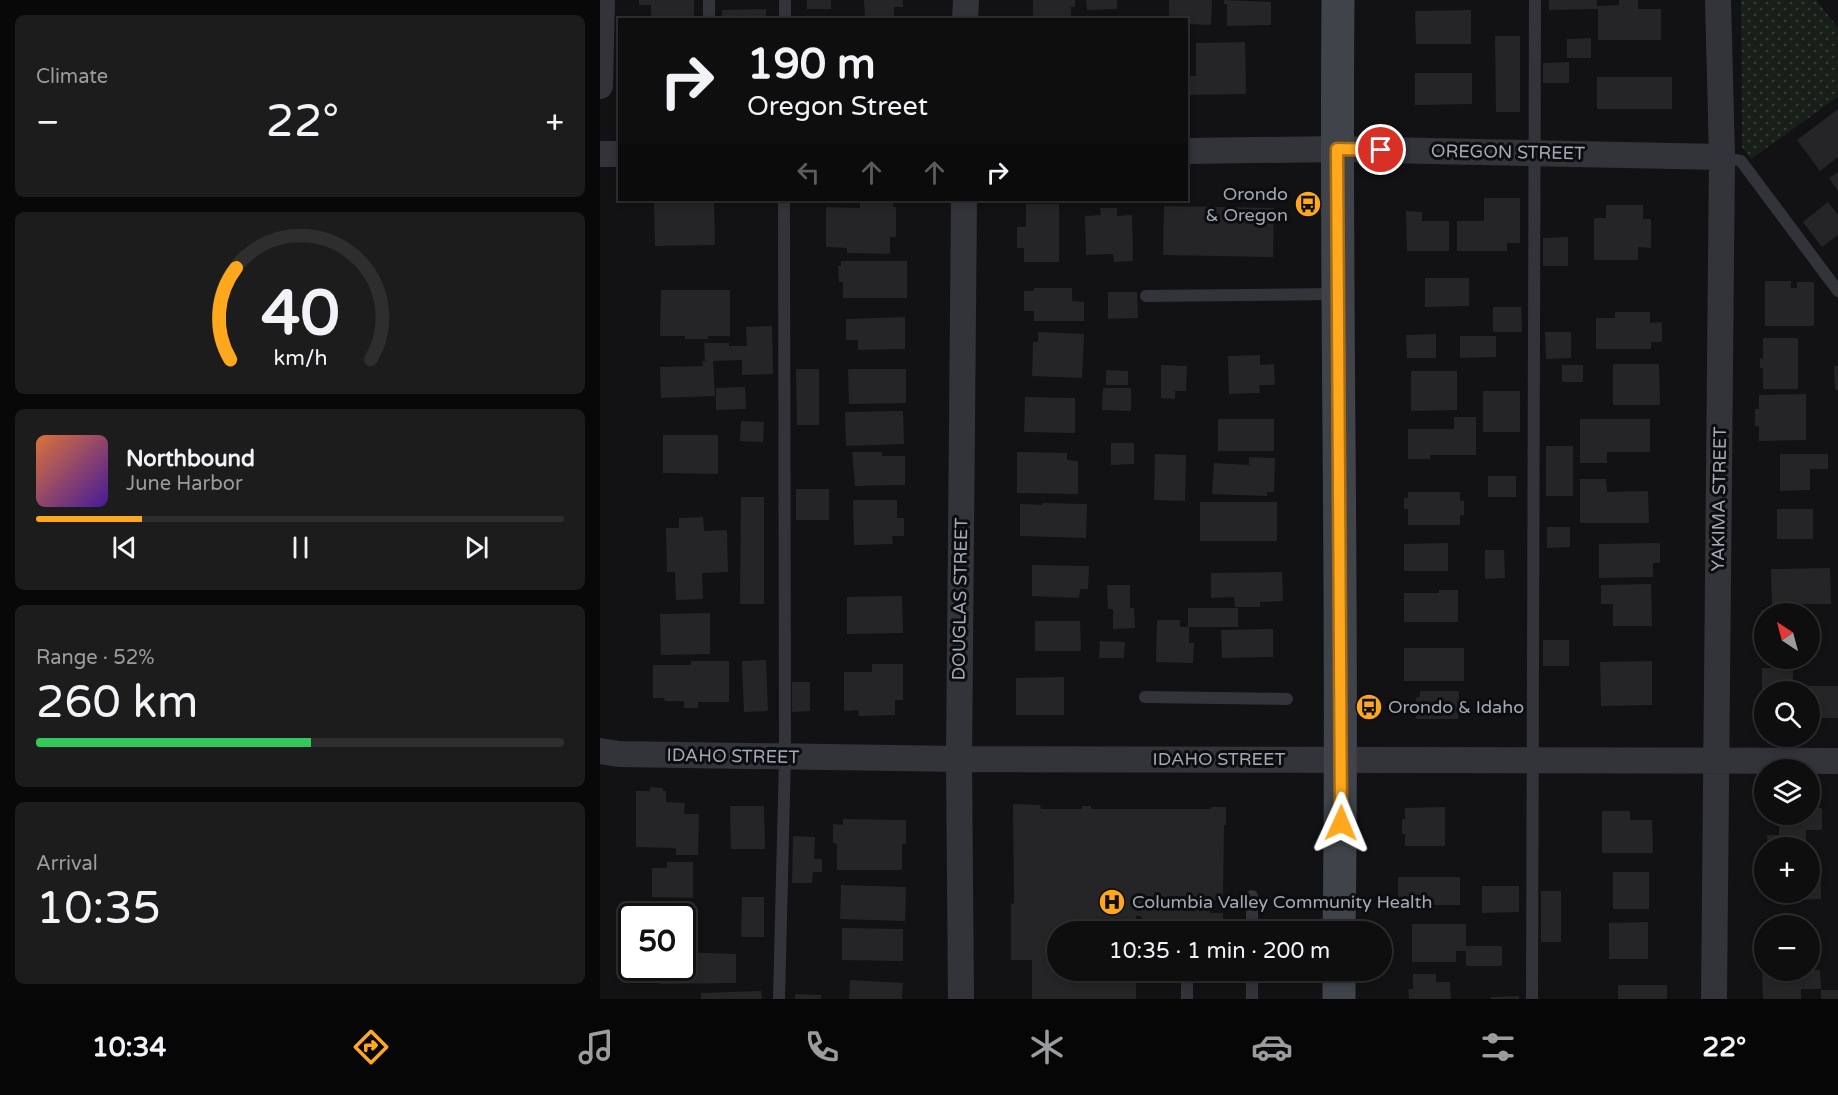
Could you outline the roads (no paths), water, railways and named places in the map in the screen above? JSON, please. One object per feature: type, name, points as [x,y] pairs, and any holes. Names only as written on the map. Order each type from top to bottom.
[{"type":"main road","points":[[1338,0],[1342,759],[1340,921]]},
{"type":"main road","points":[[1338,999],[1339,981]]},
{"type":"street","points":[[600,86],[602,0]]},
{"type":"street","points":[[965,18],[966,0]]},
{"type":"street","name":"YAKIMA STREET","points":[[1714,999],[1722,157],[1719,0]]},
{"type":"street","name":"OREGON STREET","points":[[1188,151],[1337,149],[1722,157]]},
{"type":"street","points":[[600,154],[618,154]]},
{"type":"street","name":"DOUGLAS STREET","points":[[961,999],[959,759],[964,201]]},
{"type":"street","name":"IDAHO STREET","points":[[600,751],[619,754],[959,759],[1838,761]]},
{"type":"lane","points":[[709,0],[709,18]]},
{"type":"lane","points":[[785,0],[785,18]]},
{"type":"lane","points":[[1532,999],[1535,0]]},
{"type":"lane","points":[[1722,157],[1741,161],[1838,291]]},
{"type":"lane","points":[[779,999],[785,756],[783,201]]},
{"type":"lane","points":[[1146,296],[1338,294]]},
{"type":"lane","points":[[1145,697],[1287,699]]},
{"type":"lane","points":[[1252,896],[1252,921]]},
{"type":"lane","points":[[1187,981],[1187,999]]},
{"type":"lane","points":[[1252,981],[1252,999]]},
{"type":"place","name":"Orondo & Oregon","points":[[1308,204]]},
{"type":"place","name":"Orondo & Idaho","points":[[1369,707]]},
{"type":"place","name":"Columbia Valley Community Health","points":[[1112,902]]}]
